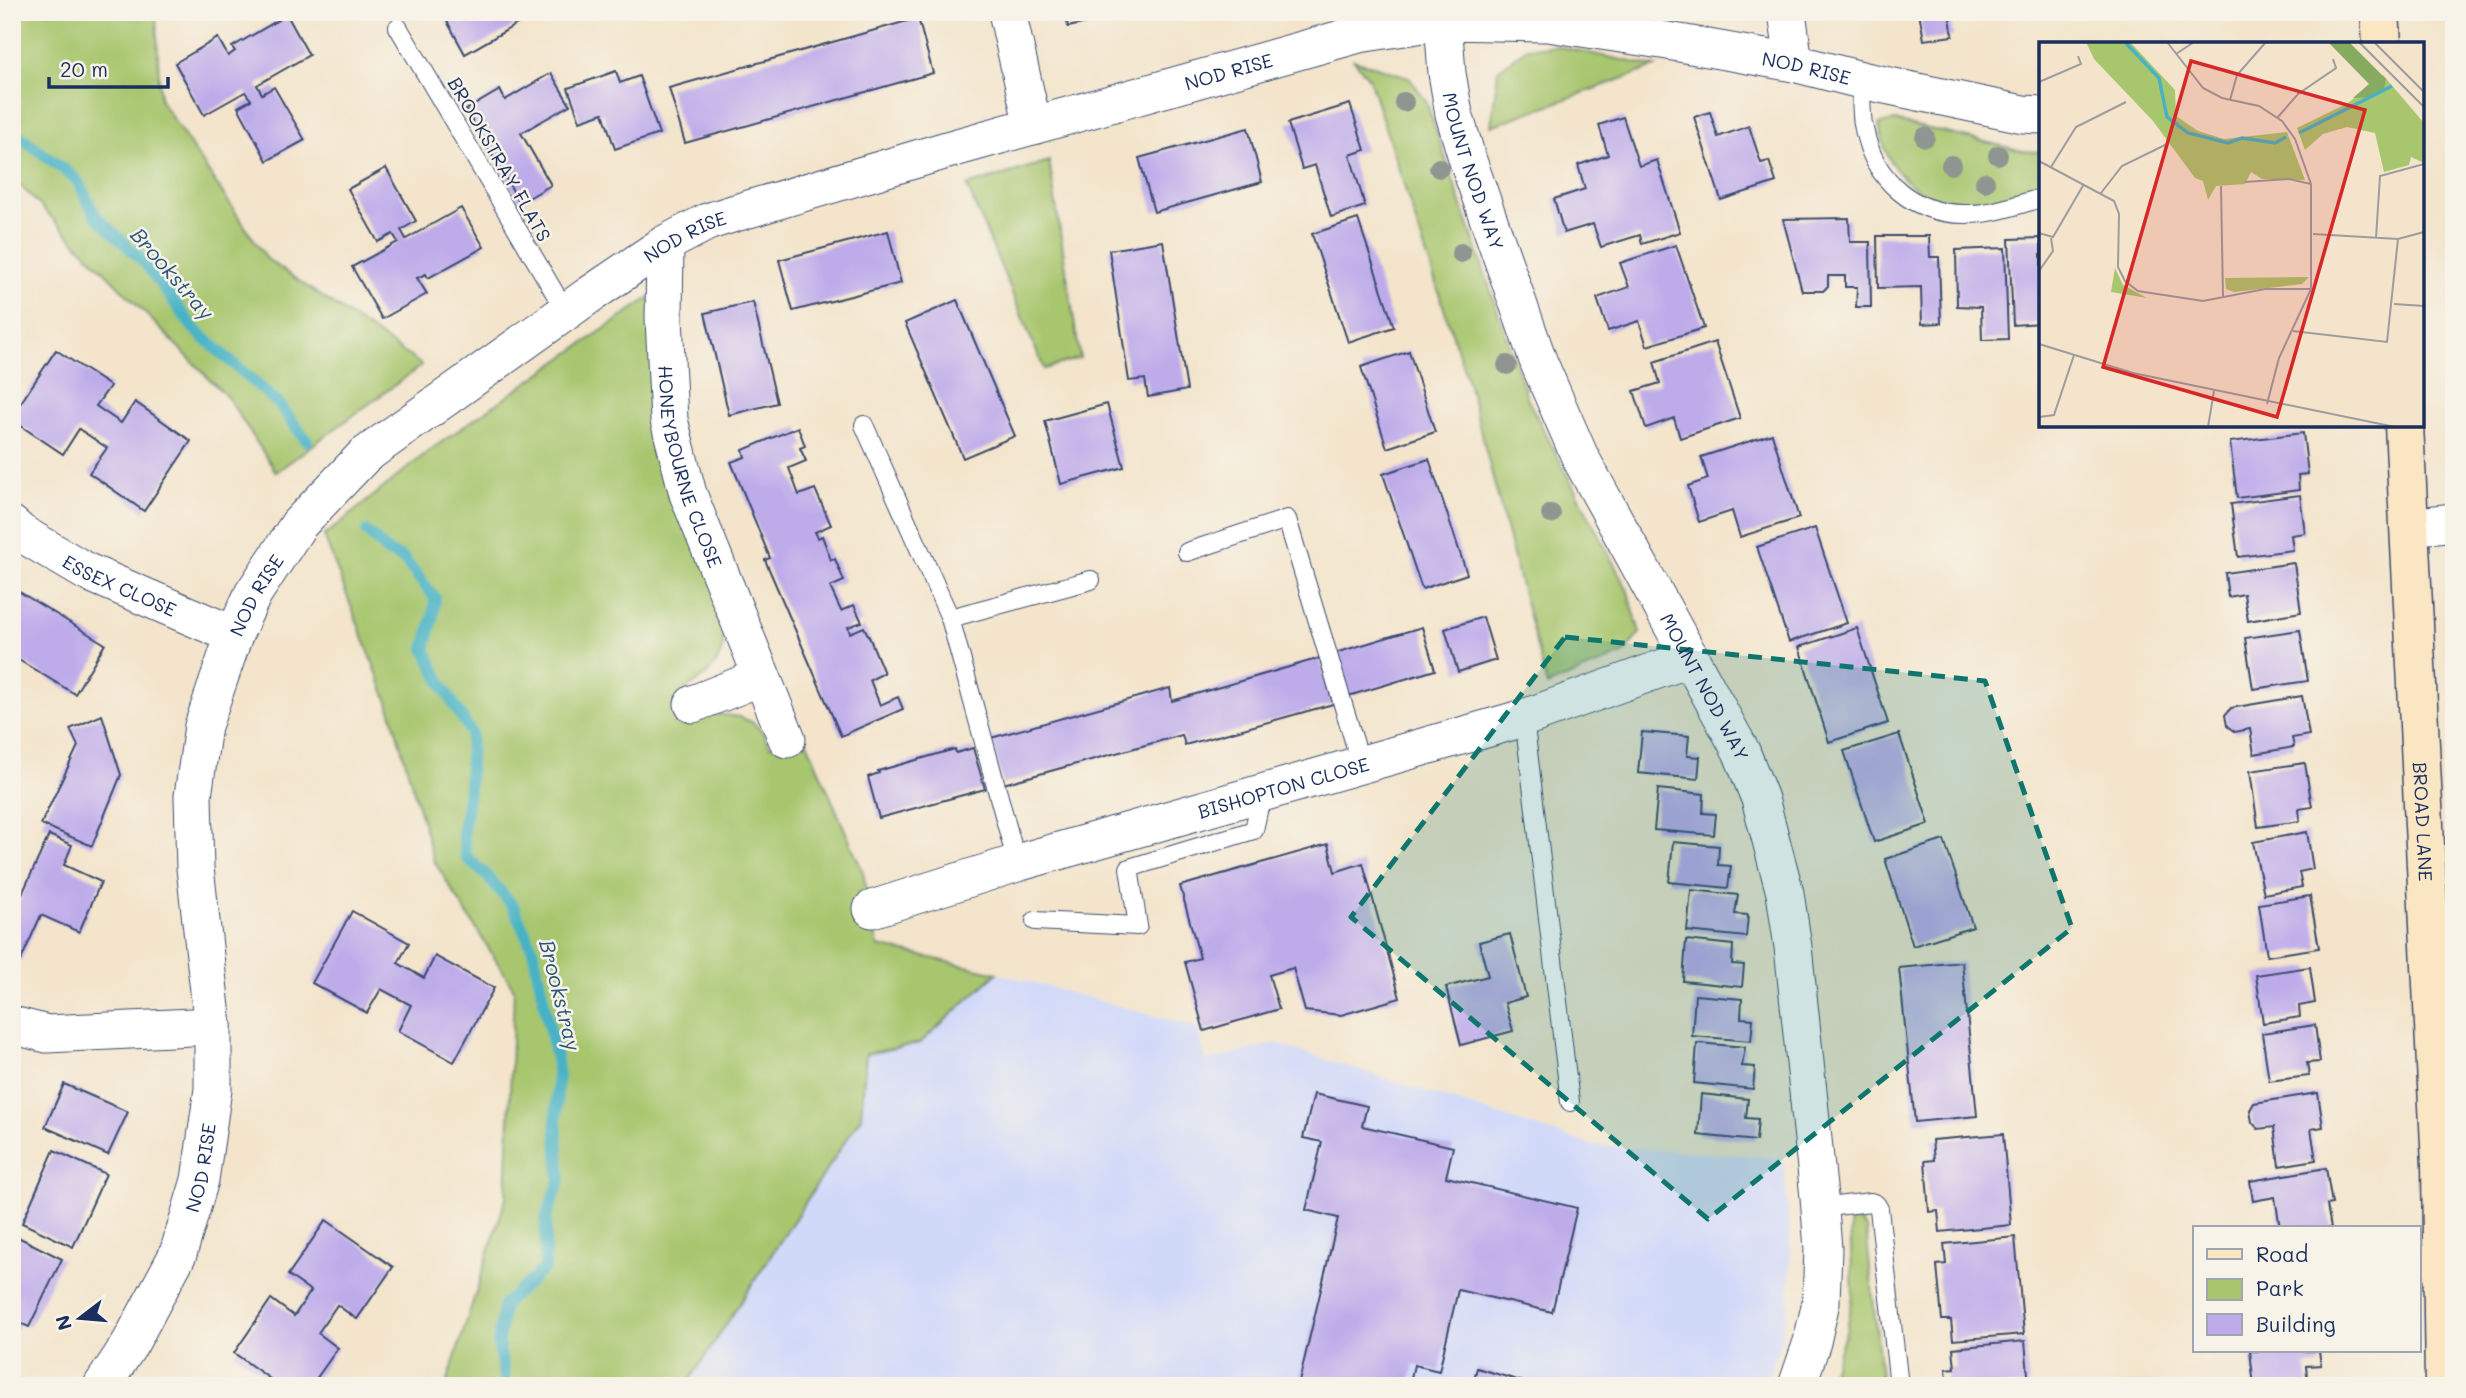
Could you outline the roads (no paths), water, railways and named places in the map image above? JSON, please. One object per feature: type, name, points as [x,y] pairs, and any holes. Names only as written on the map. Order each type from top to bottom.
[{"type":"street","points":[[1007,12],[1033,126]]},
{"type":"street","points":[[1787,12],[1794,63]]},
{"type":"street","points":[[2380,12],[2382,42]]},
{"type":"street","name":"NOD RISE","points":[[102,1386],[131,1342],[178,1254],[200,1180],[213,1089],[213,1026],[195,867],[192,796],[203,726],[234,635],[253,594],[299,524],[364,456],[665,244],[707,222],[1033,126],[1359,34],[1443,21],[1548,23],[1668,41],[1794,63],[1861,80],[2022,114],[2039,115]]},
{"type":"street","name":"MOUNT NOD WAY","points":[[1443,21],[1447,73],[1456,121],[1539,363],[1580,457],[1692,657],[1741,751],[1774,845],[1793,947],[1823,1249],[1821,1302],[1812,1342],[1797,1386]]},
{"type":"street","name":"HONEYBOURNE CLOSE","points":[[665,244],[664,318],[669,420],[688,494],[787,739]]},
{"type":"street","name":"BROAD LANE","points":[[2404,427],[2441,1164],[2444,1386]]},
{"type":"street","points":[[2409,527],[2454,522]]},
{"type":"street","name":"ESSEX CLOSE","points":[[12,525],[85,570],[234,635]]},
{"type":"street","name":"BISHOPTON CLOSE","points":[[872,909],[1017,863],[1524,718],[1692,657]]},
{"type":"street","points":[[693,704],[761,677]]},
{"type":"street","points":[[12,1026],[47,1034],[213,1026]]},
{"type":"lane","name":"BROOKSTRAY FLATS","points":[[398,27],[566,312]]},
{"type":"lane","points":[[1861,80],[1863,128],[1874,160],[1894,188],[1919,206],[1967,215],[2039,198]]},
{"type":"lane","points":[[864,425],[950,618],[1017,863]]},
{"type":"lane","points":[[1187,552],[1287,519],[1360,764]]},
{"type":"lane","points":[[950,618],[1091,580]]},
{"type":"lane","points":[[1524,718],[1570,1102]]},
{"type":"lane","points":[[1035,921],[1138,926],[1129,868],[1254,830],[1262,793]]},
{"type":"lane","points":[[1819,1208],[1871,1202],[1877,1204],[1899,1386]]},
{"type":"waterway","name":"Brookstray","points":[[12,130],[77,180],[96,216],[145,263],[194,329],[278,403],[307,441]]},
{"type":"waterway","name":"Brookstray","points":[[367,532],[388,552],[403,558],[435,598],[425,649],[441,683],[471,733],[469,788],[463,832],[466,857],[513,906],[533,950],[558,1068],[556,1123],[560,1180],[546,1218],[545,1268],[504,1305],[498,1342],[506,1386]]}]
